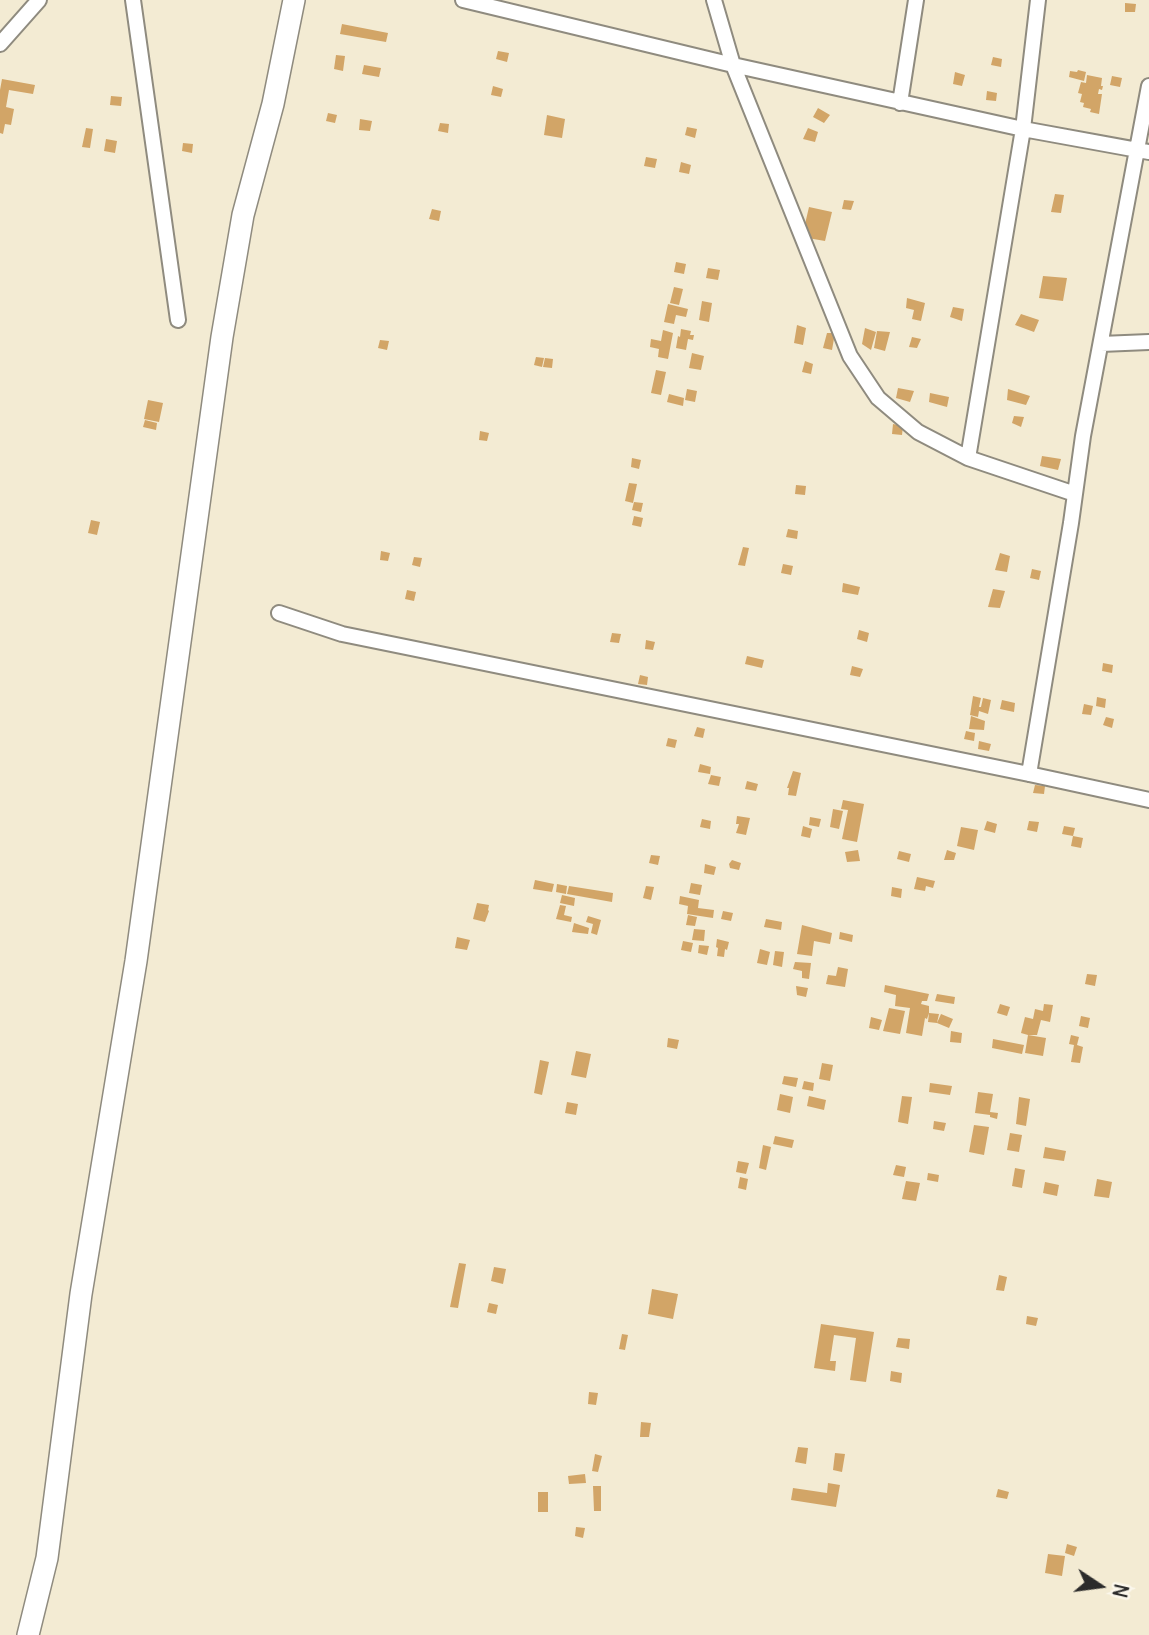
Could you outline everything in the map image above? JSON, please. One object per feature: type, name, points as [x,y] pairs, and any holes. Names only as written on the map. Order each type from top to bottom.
[{"type":"main road","points":[[28,1635],[47,1558],[81,1294],[136,961],[222,337],[243,215],[273,104],[294,0]]},
{"type":"street","points":[[0,44],[39,0]]},
{"type":"street","points":[[133,0],[178,320]]},
{"type":"street","points":[[463,0],[900,103],[1143,151]]},
{"type":"street","points":[[714,0],[733,65],[850,356],[878,398],[918,432],[968,458],[1075,494]]},
{"type":"street","points":[[900,103],[916,0]]},
{"type":"street","points":[[968,458],[1023,129],[1038,0]]},
{"type":"street","points":[[1029,774],[1083,436],[1143,151],[1149,86]]},
{"type":"street","points":[[1101,344],[1149,342]]},
{"type":"street","points":[[279,613],[342,634],[1149,800]]},
{"type":"building","points":[[1125,3],[1136,4],[1135,12],[1125,12]]},
{"type":"building","points":[[342,24],[388,33],[386,42],[340,34]]},
{"type":"building","points":[[498,51],[509,53],[507,62],[496,59]]},
{"type":"building","points":[[336,55],[345,56],[343,71],[334,69]]},
{"type":"building","points":[[993,57],[1002,59],[1001,67],[991,65]]},
{"type":"building","points":[[364,65],[381,68],[379,77],[362,74]]},
{"type":"building","points":[[1070,71],[1086,72],[1084,81],[1069,77]]},
{"type":"building","points":[[955,72],[965,75],[962,86],[953,84]]},
{"type":"building","points":[[1087,75],[1102,78],[1102,90],[1099,89],[1098,94],[1102,94],[1099,114],[1090,112],[1091,109],[1083,107],[1084,103],[1080,102],[1082,94],[1078,93],[1081,82],[1086,83]]},
{"type":"building","points":[[1112,76],[1122,78],[1120,87],[1110,85]]},
{"type":"building","points":[[2,79],[35,85],[33,94],[9,90],[6,107],[14,109],[11,125],[5,124],[3,134],[0,133]]},
{"type":"building","points":[[493,86],[503,89],[501,97],[491,95]]},
{"type":"building","points":[[987,91],[997,93],[996,101],[986,100]]},
{"type":"building","points":[[111,96],[122,97],[121,106],[110,105]]},
{"type":"building","points":[[818,108],[830,115],[824,123],[813,117]]},
{"type":"building","points":[[328,113],[337,115],[335,123],[326,121]]},
{"type":"building","points":[[547,115],[565,119],[562,138],[544,135]]},
{"type":"building","points":[[360,119],[372,121],[370,131],[359,130]]},
{"type":"building","points":[[440,123],[449,124],[448,133],[438,131]]},
{"type":"building","points":[[687,127],[697,129],[695,138],[685,135]]},
{"type":"building","points":[[86,128],[93,129],[90,148],[82,147]]},
{"type":"building","points":[[808,128],[818,132],[815,142],[803,139]]},
{"type":"building","points":[[106,139],[117,141],[115,153],[104,151]]},
{"type":"building","points":[[183,143],[193,144],[192,153],[182,151]]},
{"type":"building","points":[[646,157],[657,159],[655,168],[644,166]]},
{"type":"building","points":[[681,162],[691,165],[689,174],[679,172]]},
{"type":"building","points":[[1055,194],[1064,195],[1061,213],[1051,212]]},
{"type":"building","points":[[844,200],[854,201],[851,210],[842,209]]},
{"type":"building","points":[[809,207],[832,212],[825,241],[802,237]]},
{"type":"building","points":[[432,209],[441,211],[439,221],[429,219]]},
{"type":"building","points":[[676,262],[686,264],[684,274],[674,272]]},
{"type":"building","points":[[708,268],[720,270],[718,280],[706,278]]},
{"type":"building","points":[[1043,276],[1067,278],[1063,301],[1039,298]]},
{"type":"building","points":[[674,287],[683,289],[679,305],[670,303]]},
{"type":"building","points":[[907,298],[925,303],[921,321],[912,319],[914,310],[906,308]]},
{"type":"building","points":[[702,301],[712,303],[709,322],[699,320]]},
{"type":"building","points":[[668,304],[688,309],[686,317],[676,315],[674,324],[664,322]]},
{"type":"building","points":[[953,307],[964,309],[962,321],[950,317]]},
{"type":"building","points":[[1021,314],[1039,320],[1034,332],[1015,325]]},
{"type":"building","points":[[797,325],[806,328],[803,345],[794,343]]},
{"type":"building","points":[[865,328],[876,332],[871,350],[862,344]]},
{"type":"building","points":[[681,329],[691,331],[690,335],[694,335],[693,340],[688,339],[686,350],[676,348]]},
{"type":"building","points":[[663,330],[673,333],[668,359],[658,357],[659,349],[650,347],[651,339],[661,341]]},
{"type":"building","points":[[877,331],[890,332],[885,351],[874,348]]},
{"type":"building","points":[[827,333],[835,333],[832,350],[823,348]]},
{"type":"building","points":[[912,337],[921,339],[917,348],[909,347]]},
{"type":"building","points":[[380,340],[389,341],[387,350],[378,348]]},
{"type":"building","points":[[692,353],[704,356],[701,370],[689,368]]},
{"type":"building","points":[[536,357],[544,358],[542,367],[534,365]]},
{"type":"building","points":[[545,358],[553,359],[552,368],[543,367]]},
{"type":"building","points":[[805,361],[813,364],[811,374],[802,372]]},
{"type":"building","points":[[656,370],[666,372],[661,395],[651,393]]},
{"type":"building","points":[[898,388],[914,391],[910,402],[896,398]]},
{"type":"building","points":[[687,389],[697,391],[695,402],[685,400]]},
{"type":"building","points":[[1008,389],[1030,396],[1026,405],[1007,400]]},
{"type":"building","points":[[930,393],[949,397],[947,407],[929,402]]},
{"type":"building","points":[[669,394],[684,398],[683,406],[667,402]]},
{"type":"building","points":[[148,400],[163,403],[159,422],[144,419]]},
{"type":"building","points":[[1014,416],[1024,417],[1021,427],[1012,423]]},
{"type":"building","points":[[145,420],[157,423],[156,430],[143,427]]},
{"type":"building","points":[[893,424],[903,426],[902,435],[892,434]]},
{"type":"building","points":[[480,431],[489,433],[487,441],[479,440]]},
{"type":"building","points":[[1042,456],[1061,459],[1058,470],[1040,466]]},
{"type":"building","points":[[632,458],[641,460],[639,469],[631,467]]},
{"type":"building","points":[[629,483],[637,484],[633,503],[625,501]]},
{"type":"building","points":[[796,485],[806,486],[805,495],[795,494]]},
{"type":"building","points":[[634,502],[643,503],[641,512],[632,510]]},
{"type":"building","points":[[634,516],[643,518],[641,527],[632,525]]},
{"type":"building","points":[[91,520],[100,522],[97,535],[88,533]]},
{"type":"building","points":[[788,529],[798,531],[797,539],[786,537]]},
{"type":"building","points":[[743,547],[749,548],[745,566],[738,565]]},
{"type":"building","points":[[381,551],[390,553],[388,561],[380,560]]},
{"type":"building","points":[[1000,553],[1010,556],[1007,572],[995,570]]},
{"type":"building","points":[[414,557],[422,558],[420,567],[412,565]]},
{"type":"building","points":[[783,564],[793,566],[791,575],[781,573]]},
{"type":"building","points":[[1032,569],[1041,571],[1039,580],[1030,578]]},
{"type":"building","points":[[843,583],[860,587],[858,595],[842,592]]},
{"type":"building","points":[[993,589],[1005,591],[1000,608],[988,607]]},
{"type":"building","points":[[407,590],[416,592],[414,601],[405,599]]},
{"type":"building","points":[[859,630],[869,633],[867,642],[857,639]]},
{"type":"building","points":[[612,633],[621,634],[619,643],[610,642]]},
{"type":"building","points":[[646,640],[655,642],[653,650],[645,649]]},
{"type":"building","points":[[747,656],[764,660],[762,668],[745,664]]},
{"type":"building","points":[[1103,663],[1113,665],[1112,673],[1102,671]]},
{"type":"building","points":[[852,666],[863,669],[860,677],[850,675]]},
{"type":"building","points":[[640,675],[648,677],[647,685],[638,684]]},
{"type":"building","points":[[973,696],[981,698],[979,707],[983,698],[991,700],[988,714],[979,711],[978,717],[970,715]]},
{"type":"building","points":[[1097,697],[1106,699],[1105,708],[1096,706]]},
{"type":"building","points":[[1002,700],[1015,703],[1014,712],[1000,709]]},
{"type":"building","points":[[1084,704],[1093,706],[1091,715],[1082,714]]},
{"type":"building","points":[[971,716],[985,721],[984,730],[969,729]]},
{"type":"building","points":[[1106,717],[1114,719],[1112,728],[1103,725]]},
{"type":"building","points":[[697,727],[705,729],[703,738],[694,736]]},
{"type":"building","points":[[966,731],[975,733],[974,741],[964,739]]},
{"type":"building","points":[[668,738],[677,740],[675,748],[666,746]]},
{"type":"building","points":[[979,741],[991,744],[989,751],[978,749]]},
{"type":"building","points":[[700,764],[711,767],[710,774],[698,772]]},
{"type":"building","points":[[793,771],[801,773],[796,796],[788,795],[787,788]]},
{"type":"building","points":[[711,775],[721,777],[719,786],[708,784]]},
{"type":"building","points":[[747,781],[758,784],[756,791],[745,789]]},
{"type":"building","points":[[1035,785],[1045,786],[1044,794],[1033,793]]},
{"type":"building","points":[[843,800],[864,804],[857,842],[842,839],[848,810],[841,809]]},
{"type":"building","points":[[833,809],[843,811],[839,829],[830,827]]},
{"type":"building","points":[[737,816],[750,818],[746,835],[736,833],[739,824],[736,824]]},
{"type":"building","points":[[810,817],[821,819],[819,827],[809,825]]},
{"type":"building","points":[[702,819],[711,821],[710,829],[700,827]]},
{"type":"building","points":[[987,821],[997,824],[995,833],[984,830]]},
{"type":"building","points":[[1029,821],[1039,822],[1037,832],[1027,830]]},
{"type":"building","points":[[803,826],[812,829],[810,838],[801,836]]},
{"type":"building","points":[[1064,826],[1075,828],[1073,836],[1062,834]]},
{"type":"building","points":[[961,827],[978,830],[974,850],[957,846]]},
{"type":"building","points":[[1073,836],[1083,838],[1081,848],[1071,846]]},
{"type":"building","points":[[858,850],[860,861],[847,862],[845,852]]},
{"type":"building","points":[[947,850],[956,853],[954,860],[944,860]]},
{"type":"building","points":[[899,851],[911,854],[909,862],[897,859]]},
{"type":"building","points":[[651,855],[660,856],[658,865],[649,863]]},
{"type":"building","points":[[732,860],[741,863],[739,870],[730,868]]},
{"type":"building","points":[[705,864],[716,867],[714,875],[704,873]]},
{"type":"building","points":[[917,877],[935,881],[933,888],[926,886],[925,891],[914,889]]},
{"type":"building","points":[[535,880],[554,884],[552,892],[533,889]]},
{"type":"building","points":[[691,883],[702,885],[700,895],[689,893]]},
{"type":"building","points":[[557,884],[567,886],[566,894],[556,892]]},
{"type":"building","points":[[569,886],[613,893],[612,902],[567,894]]},
{"type":"building","points":[[646,886],[654,887],[651,900],[643,898]]},
{"type":"building","points":[[892,887],[902,889],[901,898],[891,896]]},
{"type":"building","points":[[562,895],[575,898],[574,906],[560,903]]},
{"type":"building","points":[[680,896],[699,900],[698,908],[714,910],[713,918],[687,914],[688,906],[679,904]]},
{"type":"building","points":[[477,903],[489,905],[485,922],[473,919]]},
{"type":"building","points":[[560,905],[566,906],[564,915],[572,917],[571,922],[556,919]]},
{"type":"building","points":[[723,911],[733,913],[731,921],[721,919]]},
{"type":"building","points":[[688,915],[697,917],[695,926],[686,925]]},
{"type":"building","points":[[588,916],[601,920],[597,935],[591,933],[593,924],[586,922]]},
{"type":"building","points":[[766,919],[782,922],[781,930],[764,927]]},
{"type":"building","points":[[574,923],[589,928],[588,934],[572,932]]},
{"type":"building","points":[[802,925],[832,933],[830,944],[814,941],[812,956],[797,954]]},
{"type":"building","points":[[694,929],[705,930],[704,941],[692,940]]},
{"type":"building","points":[[840,932],[853,935],[852,942],[839,939]]},
{"type":"building","points":[[457,937],[470,940],[467,950],[455,948]]},
{"type":"building","points":[[717,939],[729,942],[724,957],[717,956]]},
{"type":"building","points":[[683,941],[693,943],[691,952],[681,950]]},
{"type":"building","points":[[699,945],[709,946],[707,955],[698,953]]},
{"type":"building","points":[[760,949],[770,952],[767,965],[757,963]]},
{"type":"building","points":[[775,951],[784,952],[782,967],[773,965]]},
{"type":"building","points":[[795,962],[811,963],[809,979],[802,978],[802,971],[793,969]]},
{"type":"building","points":[[838,967],[848,969],[845,987],[826,984],[828,975],[836,976]]},
{"type":"building","points":[[1087,974],[1097,975],[1095,986],[1085,984]]},
{"type":"building","points":[[885,985],[929,994],[927,1001],[922,1001],[921,1004],[929,1006],[922,1036],[906,1033],[910,1008],[895,1006],[896,995],[884,992]]},
{"type":"building","points":[[796,986],[808,988],[806,997],[797,995]]},
{"type":"building","points":[[937,994],[955,997],[954,1004],[935,1001]]},
{"type":"building","points":[[1000,1004],[1010,1007],[1007,1016],[997,1013]]},
{"type":"building","points":[[1044,1004],[1053,1005],[1050,1022],[1041,1020],[1037,1035],[1021,1033],[1025,1017],[1033,1019],[1035,1009],[1043,1011]]},
{"type":"building","points":[[889,1008],[905,1011],[900,1034],[883,1031]]},
{"type":"building","points":[[929,1013],[939,1014],[937,1023],[928,1022]]},
{"type":"building","points":[[941,1014],[953,1019],[949,1028],[937,1023]]},
{"type":"building","points":[[1081,1016],[1090,1018],[1088,1028],[1079,1026]]},
{"type":"building","points":[[871,1017],[882,1020],[879,1030],[869,1028]]},
{"type":"building","points":[[951,1031],[962,1033],[961,1043],[950,1042]]},
{"type":"building","points":[[1028,1035],[1046,1038],[1043,1056],[1025,1053]]},
{"type":"building","points":[[1071,1035],[1079,1037],[1077,1045],[1083,1047],[1080,1063],[1071,1062],[1074,1045],[1069,1044]]},
{"type":"building","points":[[668,1038],[679,1040],[677,1049],[667,1047]]},
{"type":"building","points":[[993,1039],[1024,1045],[1022,1054],[992,1048]]},
{"type":"building","points":[[576,1051],[591,1054],[586,1078],[571,1075]]},
{"type":"building","points":[[540,1060],[549,1062],[542,1095],[534,1093]]},
{"type":"building","points":[[822,1063],[833,1065],[830,1081],[819,1079]]},
{"type":"building","points":[[784,1076],[798,1078],[796,1087],[782,1084]]},
{"type":"building","points":[[804,1081],[814,1083],[813,1091],[802,1089]]},
{"type":"building","points":[[930,1083],[952,1086],[950,1095],[929,1092]]},
{"type":"building","points":[[978,1092],[993,1094],[990,1112],[998,1113],[997,1119],[975,1113]]},
{"type":"building","points":[[780,1094],[793,1097],[790,1113],[777,1110]]},
{"type":"building","points":[[809,1096],[826,1100],[824,1110],[807,1106]]},
{"type":"building","points":[[902,1096],[912,1097],[908,1124],[898,1122]]},
{"type":"building","points":[[1019,1097],[1030,1099],[1026,1126],[1016,1124]]},
{"type":"building","points":[[567,1102],[578,1104],[576,1115],[565,1113]]},
{"type":"building","points":[[934,1121],[946,1123],[944,1131],[933,1129]]},
{"type":"building","points":[[974,1125],[989,1127],[984,1155],[969,1152]]},
{"type":"building","points":[[1010,1133],[1022,1135],[1019,1152],[1007,1150]]},
{"type":"building","points":[[775,1136],[794,1140],[792,1148],[773,1144]]},
{"type":"building","points":[[763,1145],[771,1147],[766,1170],[759,1168]]},
{"type":"building","points":[[1045,1147],[1066,1151],[1064,1161],[1043,1158]]},
{"type":"building","points":[[738,1161],[749,1163],[746,1174],[736,1172]]},
{"type":"building","points":[[896,1165],[906,1167],[904,1177],[893,1175]]},
{"type":"building","points":[[1015,1168],[1025,1170],[1022,1188],[1012,1186]]},
{"type":"building","points":[[928,1173],[939,1175],[938,1182],[927,1180]]},
{"type":"building","points":[[740,1177],[748,1179],[746,1190],[738,1188]]},
{"type":"building","points":[[1097,1179],[1112,1182],[1109,1198],[1094,1196]]},
{"type":"building","points":[[906,1181],[920,1183],[916,1201],[902,1199]]},
{"type":"building","points":[[1045,1182],[1059,1185],[1057,1196],[1043,1193]]},
{"type":"building","points":[[459,1263],[466,1264],[458,1308],[450,1307]]},
{"type":"building","points":[[494,1267],[506,1269],[503,1284],[491,1281]]},
{"type":"building","points":[[999,1275],[1007,1277],[1004,1291],[996,1290]]},
{"type":"building","points":[[652,1289],[678,1294],[673,1319],[648,1314]]},
{"type":"building","points":[[489,1303],[498,1305],[496,1314],[487,1312]]},
{"type":"building","points":[[1027,1316],[1038,1318],[1036,1326],[1026,1324]]},
{"type":"building","points":[[821,1324],[874,1332],[866,1382],[850,1380],[856,1338],[834,1335],[830,1361],[836,1361],[835,1371],[814,1368]]},
{"type":"building","points":[[622,1334],[628,1335],[625,1350],[619,1349]]},
{"type":"building","points":[[898,1338],[910,1339],[909,1349],[896,1347]]},
{"type":"building","points":[[891,1371],[902,1373],[901,1383],[890,1381]]},
{"type":"building","points":[[589,1392],[598,1393],[596,1405],[588,1404]]},
{"type":"building","points":[[641,1422],[651,1423],[649,1437],[640,1437]]},
{"type":"building","points":[[798,1447],[808,1448],[806,1464],[795,1462]]},
{"type":"building","points":[[835,1453],[845,1454],[842,1472],[833,1470]]},
{"type":"building","points":[[595,1454],[602,1456],[598,1472],[592,1471]]},
{"type":"building","points":[[585,1474],[586,1483],[569,1484],[568,1476]]},
{"type":"building","points":[[828,1483],[840,1485],[836,1507],[791,1500],[793,1488],[827,1493]]},
{"type":"building","points":[[593,1486],[601,1486],[601,1511],[594,1511]]},
{"type":"building","points":[[998,1489],[1009,1492],[1007,1499],[996,1497]]},
{"type":"building","points":[[538,1492],[548,1492],[548,1512],[538,1512]]},
{"type":"building","points":[[576,1527],[585,1528],[583,1538],[575,1536]]},
{"type":"building","points":[[1067,1544],[1077,1547],[1074,1556],[1065,1553]]},
{"type":"building","points":[[1048,1554],[1065,1556],[1062,1576],[1045,1573]]}]
